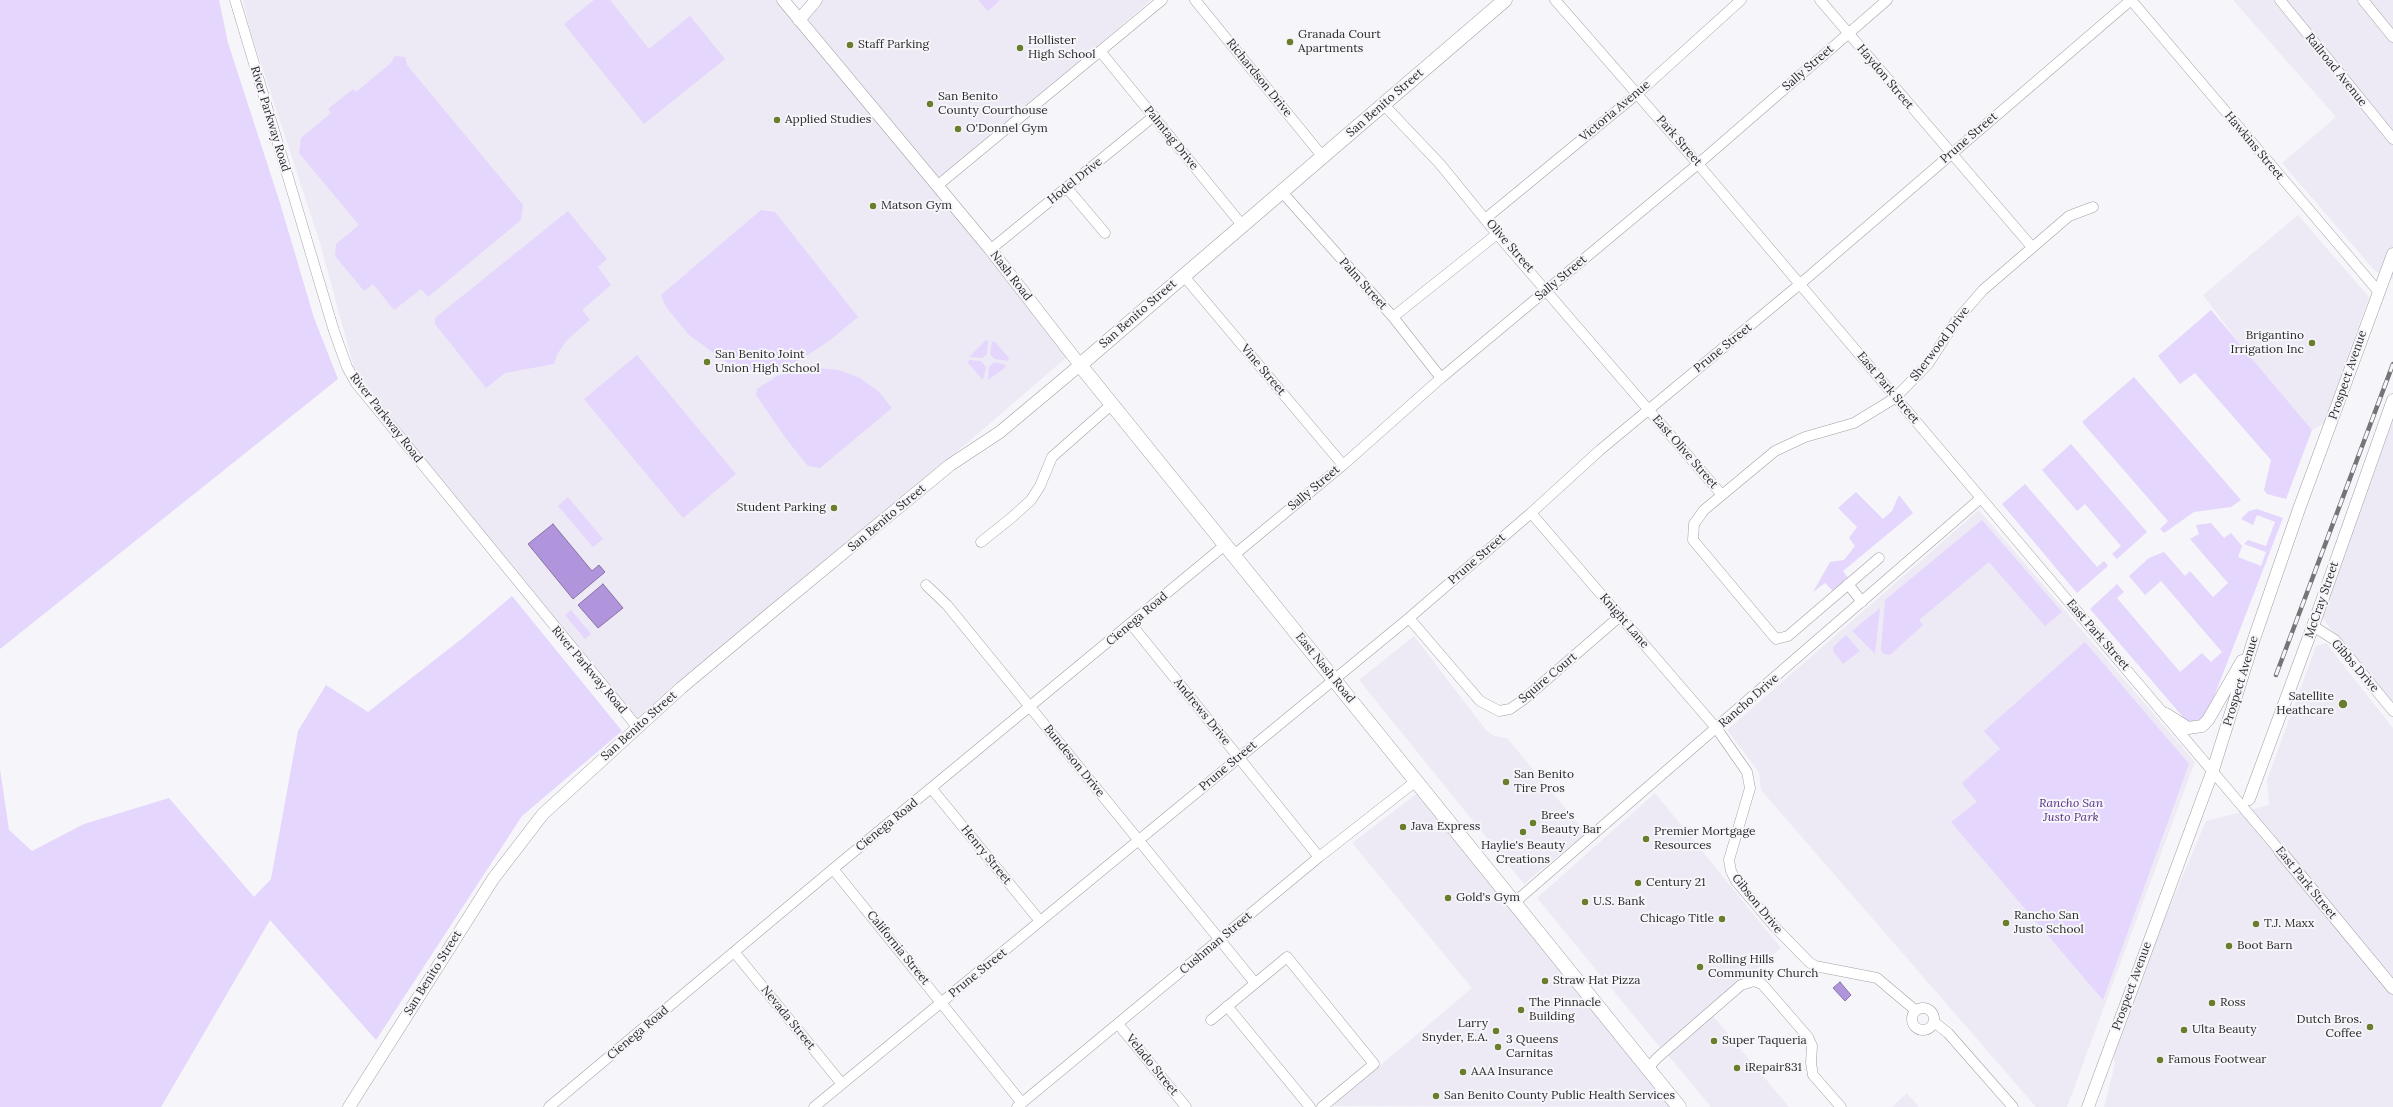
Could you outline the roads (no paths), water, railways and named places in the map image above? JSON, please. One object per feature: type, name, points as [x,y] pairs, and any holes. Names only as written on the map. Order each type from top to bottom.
[{"type":"main road","name":"San Benito Street","points":[[1080,365],[1505,0]]},
{"type":"main road","name":"Nash Road","points":[[1080,365],[1230,550]]},
{"type":"main road","name":"East Nash Road","points":[[1230,550],[1679,1107]]},
{"type":"street","name":"River Parkway Road","points":[[235,0],[334,331],[347,367],[356,383],[638,728]]},
{"type":"street","name":"Nash Road","points":[[783,0],[990,249],[1080,365]]},
{"type":"street","points":[[799,20],[816,0]]},
{"type":"street","points":[[937,186],[1162,0]]},
{"type":"street","name":"Richardson Drive","points":[[1195,0],[1322,157]]},
{"type":"street","name":"Park Street","points":[[1555,0],[1800,284]]},
{"type":"street","name":"Victoria Avenue","points":[[1485,219],[1637,94],[1741,0]]},
{"type":"street","name":"Haydon Street","points":[[1820,0],[2032,247]]},
{"type":"street","name":"Sally Street","points":[[1230,550],[1342,465],[1441,378],[1698,164],[1887,0]]},
{"type":"street","name":"Prune Street","points":[[814,1107],[1409,618],[1532,513],[1648,409],[1800,284],[2131,0]]},
{"type":"street","name":"Hawkins Street","points":[[2131,0],[2378,291]]},
{"type":"street","name":"Railroad Avenue","points":[[2280,0],[2393,139]]},
{"type":"street","points":[[2363,0],[2393,37]]},
{"type":"street","name":"Palmtag Drive","points":[[1100,51],[1242,225]]},
{"type":"street","name":"Olive Street","points":[[1384,104],[1440,164],[1497,234],[1547,290],[1648,409]]},
{"type":"street","name":"Hodel Drive","points":[[996,245],[1154,116]]},
{"type":"street","points":[[1067,188],[1105,233]]},
{"type":"street","name":"Palm Street","points":[[1282,192],[1393,317],[1441,378]]},
{"type":"street","name":"Sherwood Drive","points":[[1848,584],[1788,636],[1776,638],[1693,540],[1694,524],[1704,510],[1775,451],[1805,437],[1854,423],[1895,398],[1928,364],[1970,304],[1991,282],[2069,216],[2093,207]]},
{"type":"street","points":[[1393,317],[1497,234]]},
{"type":"street","name":"Prospect Avenue","points":[[2088,1107],[2213,770],[2254,639],[2378,291],[2393,254]]},
{"type":"street","name":"Vine Street","points":[[1183,275],[1342,465]]},
{"type":"street","name":"East Park Street","points":[[1800,284],[1895,398],[2166,714],[2393,988]]},
{"type":"street","name":"San Benito Street","points":[[348,1107],[493,879],[528,832],[576,782],[778,607],[950,465],[1000,432],[1080,365]]},
{"type":"street","name":"McCray Street","points":[[2249,799],[2313,626],[2393,400]]},
{"type":"street","points":[[981,542],[1031,500],[1040,486],[1052,457],[1111,405]]},
{"type":"street","name":"East Olive Street","points":[[1648,409],[1722,495]]},
{"type":"street","name":"Rancho Drive","points":[[1515,902],[1981,498]]},
{"type":"street","name":"Knight Lane","points":[[1532,513],[1619,617],[1717,728]]},
{"type":"street","name":"Cienega Road","points":[[549,1107],[735,953],[833,869],[1131,624],[1230,550]]},
{"type":"street","points":[[1862,602],[1848,584],[1879,558]]},
{"type":"street","name":"Bundeson Drive","points":[[926,585],[947,605],[1255,983]]},
{"type":"street","name":"Squire Court","points":[[1409,618],[1476,697],[1485,705],[1498,711],[1510,709],[1523,700],[1619,617]]},
{"type":"street","name":"Andrews Drive","points":[[1131,624],[1319,857]]},
{"type":"street","name":"Gibbs Drive","points":[[2313,626],[2335,640],[2393,711]]},
{"type":"street","points":[[2166,714],[2188,728],[2202,726],[2208,720],[2254,639]]},
{"type":"street","name":"Gibson Drive","points":[[1717,728],[1744,765],[1750,780],[1750,788],[1729,860],[1731,871],[1736,880],[1774,926],[1809,962],[1815,966],[1847,970],[1877,978],[1915,1010]]},
{"type":"street","name":"Cushman Street","points":[[1020,1105],[1219,939],[1416,780]]},
{"type":"street","name":"Henry Street","points":[[932,789],[1040,922]]},
{"type":"street","name":"California Street","points":[[833,869],[942,1002],[1020,1105]]},
{"type":"street","name":"Nevada Street","points":[[735,953],[842,1084]]},
{"type":"street","points":[[1211,1020],[1287,957],[1374,1064],[1322,1107]]},
{"type":"street","points":[[1647,1069],[1657,1058],[1741,985],[1754,981],[1762,984],[1808,1037],[1812,1046],[1811,1063],[1813,1075],[1841,1107]]},
{"type":"street","points":[[1227,1006],[1310,1107]]},
{"type":"street","points":[[1934,1022],[1926,1030],[1916,1028],[1912,1021],[1915,1010],[1920,1008],[1929,1010],[1932,1013],[1934,1022],[1948,1032],[2013,1107]]},
{"type":"street","name":"Velado Street","points":[[1118,1024],[1186,1107]]},
{"type":"railway","points":[[2276,675],[2393,364]]},
{"type":"place","name":"Granada Court Apartments","points":[[1290,42]]},
{"type":"place","name":"Staff Parking","points":[[850,45]]},
{"type":"place","name":"Hollister High School","points":[[1020,48]]},
{"type":"place","name":"San Benito County Courthouse","points":[[930,104]]},
{"type":"place","name":"Applied Studies","points":[[777,120]]},
{"type":"place","name":"O'Donnel Gym","points":[[958,129]]},
{"type":"place","name":"Matson Gym","points":[[873,206]]},
{"type":"place","name":"Brigantino Irrigation Inc","points":[[2312,343]]},
{"type":"place","name":"San Benito Joint Union High School","points":[[707,362]]},
{"type":"place","name":"Student Parking","points":[[834,508]]},
{"type":"place","name":"Satellite Heathcare","points":[[2343,704]]},
{"type":"place","name":"San Benito Tire Pros","points":[[1506,782]]},
{"type":"place","name":"Bree's Beauty Bar","points":[[1533,823]]},
{"type":"place","name":"Java Express","points":[[1403,827]]},
{"type":"place","name":"Haylie's Beauty Creations","points":[[1523,832]]},
{"type":"place","name":"Premier Mortgage Resources","points":[[1646,839]]},
{"type":"place","name":"Century 21","points":[[1638,883]]},
{"type":"place","name":"Gold's Gym","points":[[1448,898]]},
{"type":"place","name":"U.S. Bank","points":[[1585,902]]},
{"type":"place","name":"Chicago Title","points":[[1722,919]]},
{"type":"place","name":"Rancho San Justo School","points":[[2006,923]]},
{"type":"place","name":"T.J. Maxx","points":[[2256,924]]},
{"type":"place","name":"Boot Barn","points":[[2229,946]]},
{"type":"place","name":"Rolling Hills Community Church","points":[[1700,967]]},
{"type":"place","name":"Straw Hat Pizza","points":[[1545,981]]},
{"type":"place","name":"Ross","points":[[2212,1003]]},
{"type":"place","name":"The Pinnacle Building","points":[[1521,1010]]},
{"type":"place","name":"Dutch Bros. Coffee","points":[[2370,1027]]},
{"type":"place","name":"Ulta Beauty","points":[[2184,1030]]},
{"type":"place","name":"Larry Snyder, E.A.","points":[[1496,1031]]},
{"type":"place","name":"Super Taqueria","points":[[1714,1041]]},
{"type":"place","name":"3 Queens Carnitas","points":[[1498,1047]]},
{"type":"place","name":"Famous Footwear","points":[[2160,1060]]},
{"type":"place","name":"iRepair831","points":[[1737,1068]]},
{"type":"place","name":"AAA Insurance","points":[[1463,1072]]},
{"type":"place","name":"San Benito County Public Health Services","points":[[1436,1096]]},
{"type":"park label","name":"Rancho San Justo Park","points":[[2071,811]]}]
